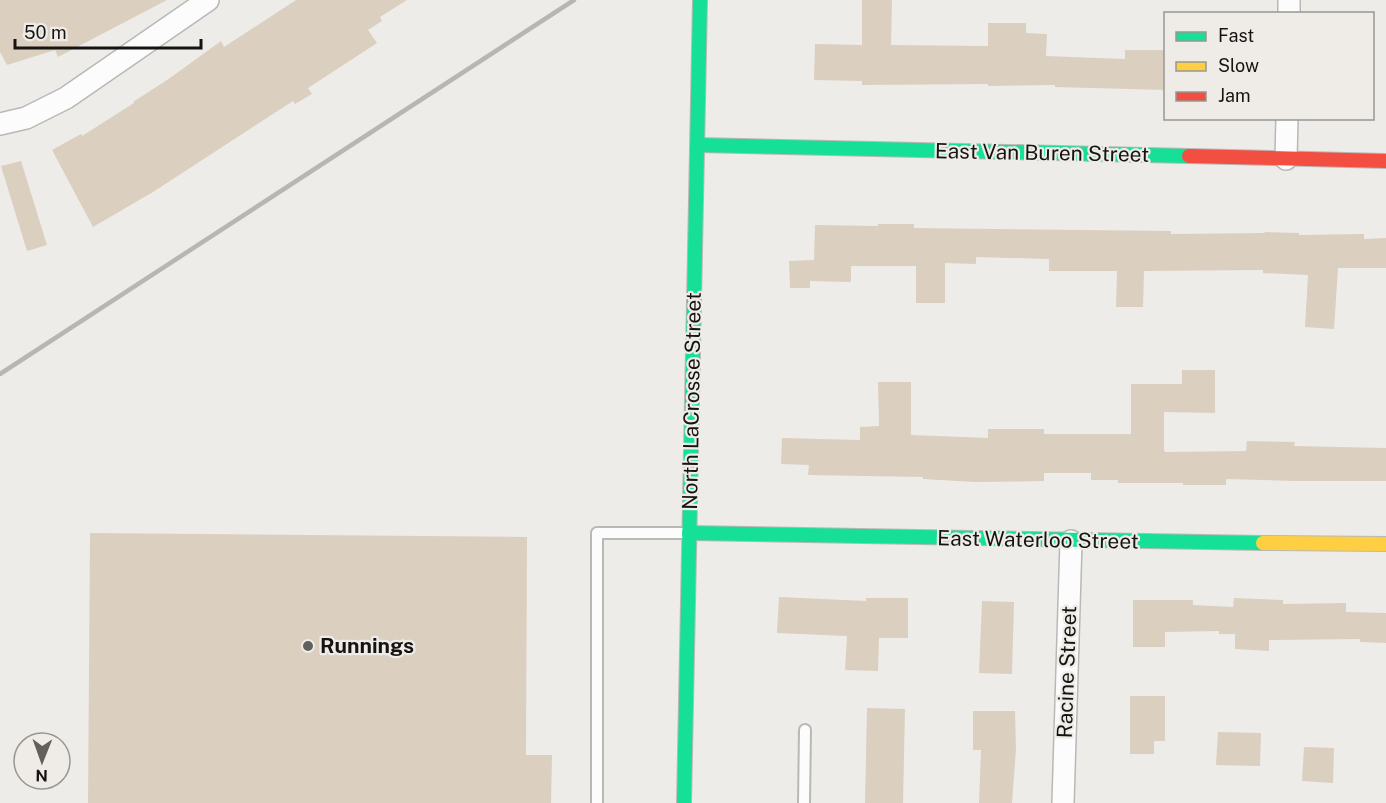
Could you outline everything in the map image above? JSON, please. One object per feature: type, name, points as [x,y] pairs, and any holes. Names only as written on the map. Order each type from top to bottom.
[{"type":"street","points":[[0,124],[26,118],[66,98],[208,0]]},
{"type":"street","name":"North LaCrosse Street","points":[[684,803],[700,0]]},
{"type":"street","points":[[1286,159],[1287,120]]},
{"type":"street","name":"East Van Buren Street","points":[[698,145],[1386,161]]},
{"type":"street","name":"East Waterloo Street","points":[[689,532],[1071,541],[1386,544]]},
{"type":"street","name":"Racine Street","points":[[1063,803],[1071,541]]},
{"type":"lane","points":[[597,803],[597,532],[689,532]]},
{"type":"lane","points":[[804,803],[805,730]]},
{"type":"building","points":[[0,0],[167,0],[58,57],[55,50],[7,65],[0,52]]},
{"type":"building","points":[[296,0],[407,0],[380,17],[382,21],[368,30],[377,43],[308,88],[312,94],[295,104],[293,101],[153,192],[93,227],[52,150],[81,134],[82,136],[134,103],[221,41],[224,47]]},
{"type":"building","points":[[862,0],[892,0],[891,45],[988,46],[988,23],[1026,23],[1026,33],[1047,34],[1046,56],[1125,59],[1125,50],[1164,50],[1164,90],[1055,87],[1055,85],[862,85],[862,81],[814,80],[815,44],[862,45]]},
{"type":"building","points":[[21,161],[47,245],[27,251],[1,166]]},
{"type":"building","points":[[878,224],[914,224],[914,228],[1171,231],[1171,234],[1265,232],[1299,233],[1299,235],[1364,234],[1364,239],[1386,238],[1386,268],[1338,268],[1334,329],[1305,327],[1308,275],[1263,273],[1263,270],[1144,271],[1143,307],[1116,307],[1117,271],[1049,271],[1049,259],[976,257],[976,264],[945,263],[945,303],[916,303],[916,266],[851,266],[851,282],[810,281],[810,288],[790,288],[789,261],[814,260],[815,225],[878,226]]},
{"type":"building","points":[[1182,370],[1215,370],[1215,413],[1164,412],[1165,452],[1246,451],[1247,441],[1295,442],[1294,446],[1386,448],[1386,481],[1226,479],[1226,485],[1183,485],[1183,483],[1118,483],[1118,480],[1091,480],[1091,473],[1044,473],[1044,481],[975,482],[923,479],[923,477],[808,475],[809,465],[781,464],[782,438],[860,440],[860,427],[879,426],[878,382],[911,382],[911,435],[988,438],[988,429],[1044,429],[1044,434],[1131,434],[1131,384],[1182,384]]},
{"type":"building","name":"Runnings","points":[[90,533],[527,537],[526,755],[552,755],[551,803],[88,803]]},
{"type":"building","points":[[779,597],[866,601],[866,598],[908,598],[908,638],[879,638],[878,671],[845,670],[847,636],[777,633]]},
{"type":"building","points":[[1234,598],[1283,600],[1283,604],[1346,603],[1346,612],[1386,613],[1386,643],[1360,642],[1360,639],[1269,640],[1269,651],[1235,649],[1235,634],[1219,634],[1219,631],[1165,632],[1165,647],[1133,647],[1133,600],[1193,600],[1193,605],[1233,607]]},
{"type":"building","points":[[982,601],[1014,602],[1012,674],[979,673]]},
{"type":"building","points":[[1130,696],[1165,696],[1165,741],[1154,741],[1154,754],[1130,754]]},
{"type":"building","points":[[867,708],[905,709],[903,803],[865,803]]},
{"type":"building","points":[[973,711],[1015,711],[1016,749],[1012,803],[979,803],[981,750],[973,750]]},
{"type":"building","points":[[1218,732],[1261,733],[1260,766],[1216,765]]},
{"type":"building","points":[[1304,747],[1334,748],[1333,783],[1302,781]]},
{"type":"railway","points":[[0,374],[574,0]]},
{"type":"traffic: fast","points":[[684,803],[700,0]]},
{"type":"traffic: fast","points":[[698,145],[1189,156]]},
{"type":"traffic: fast","points":[[689,533],[1263,543]]},
{"type":"traffic: slow","points":[[1263,543],[1386,544]]},
{"type":"traffic: jam","points":[[1189,156],[1386,161]]},
{"type":"place","name":"Runnings","points":[[308,646]]}]
